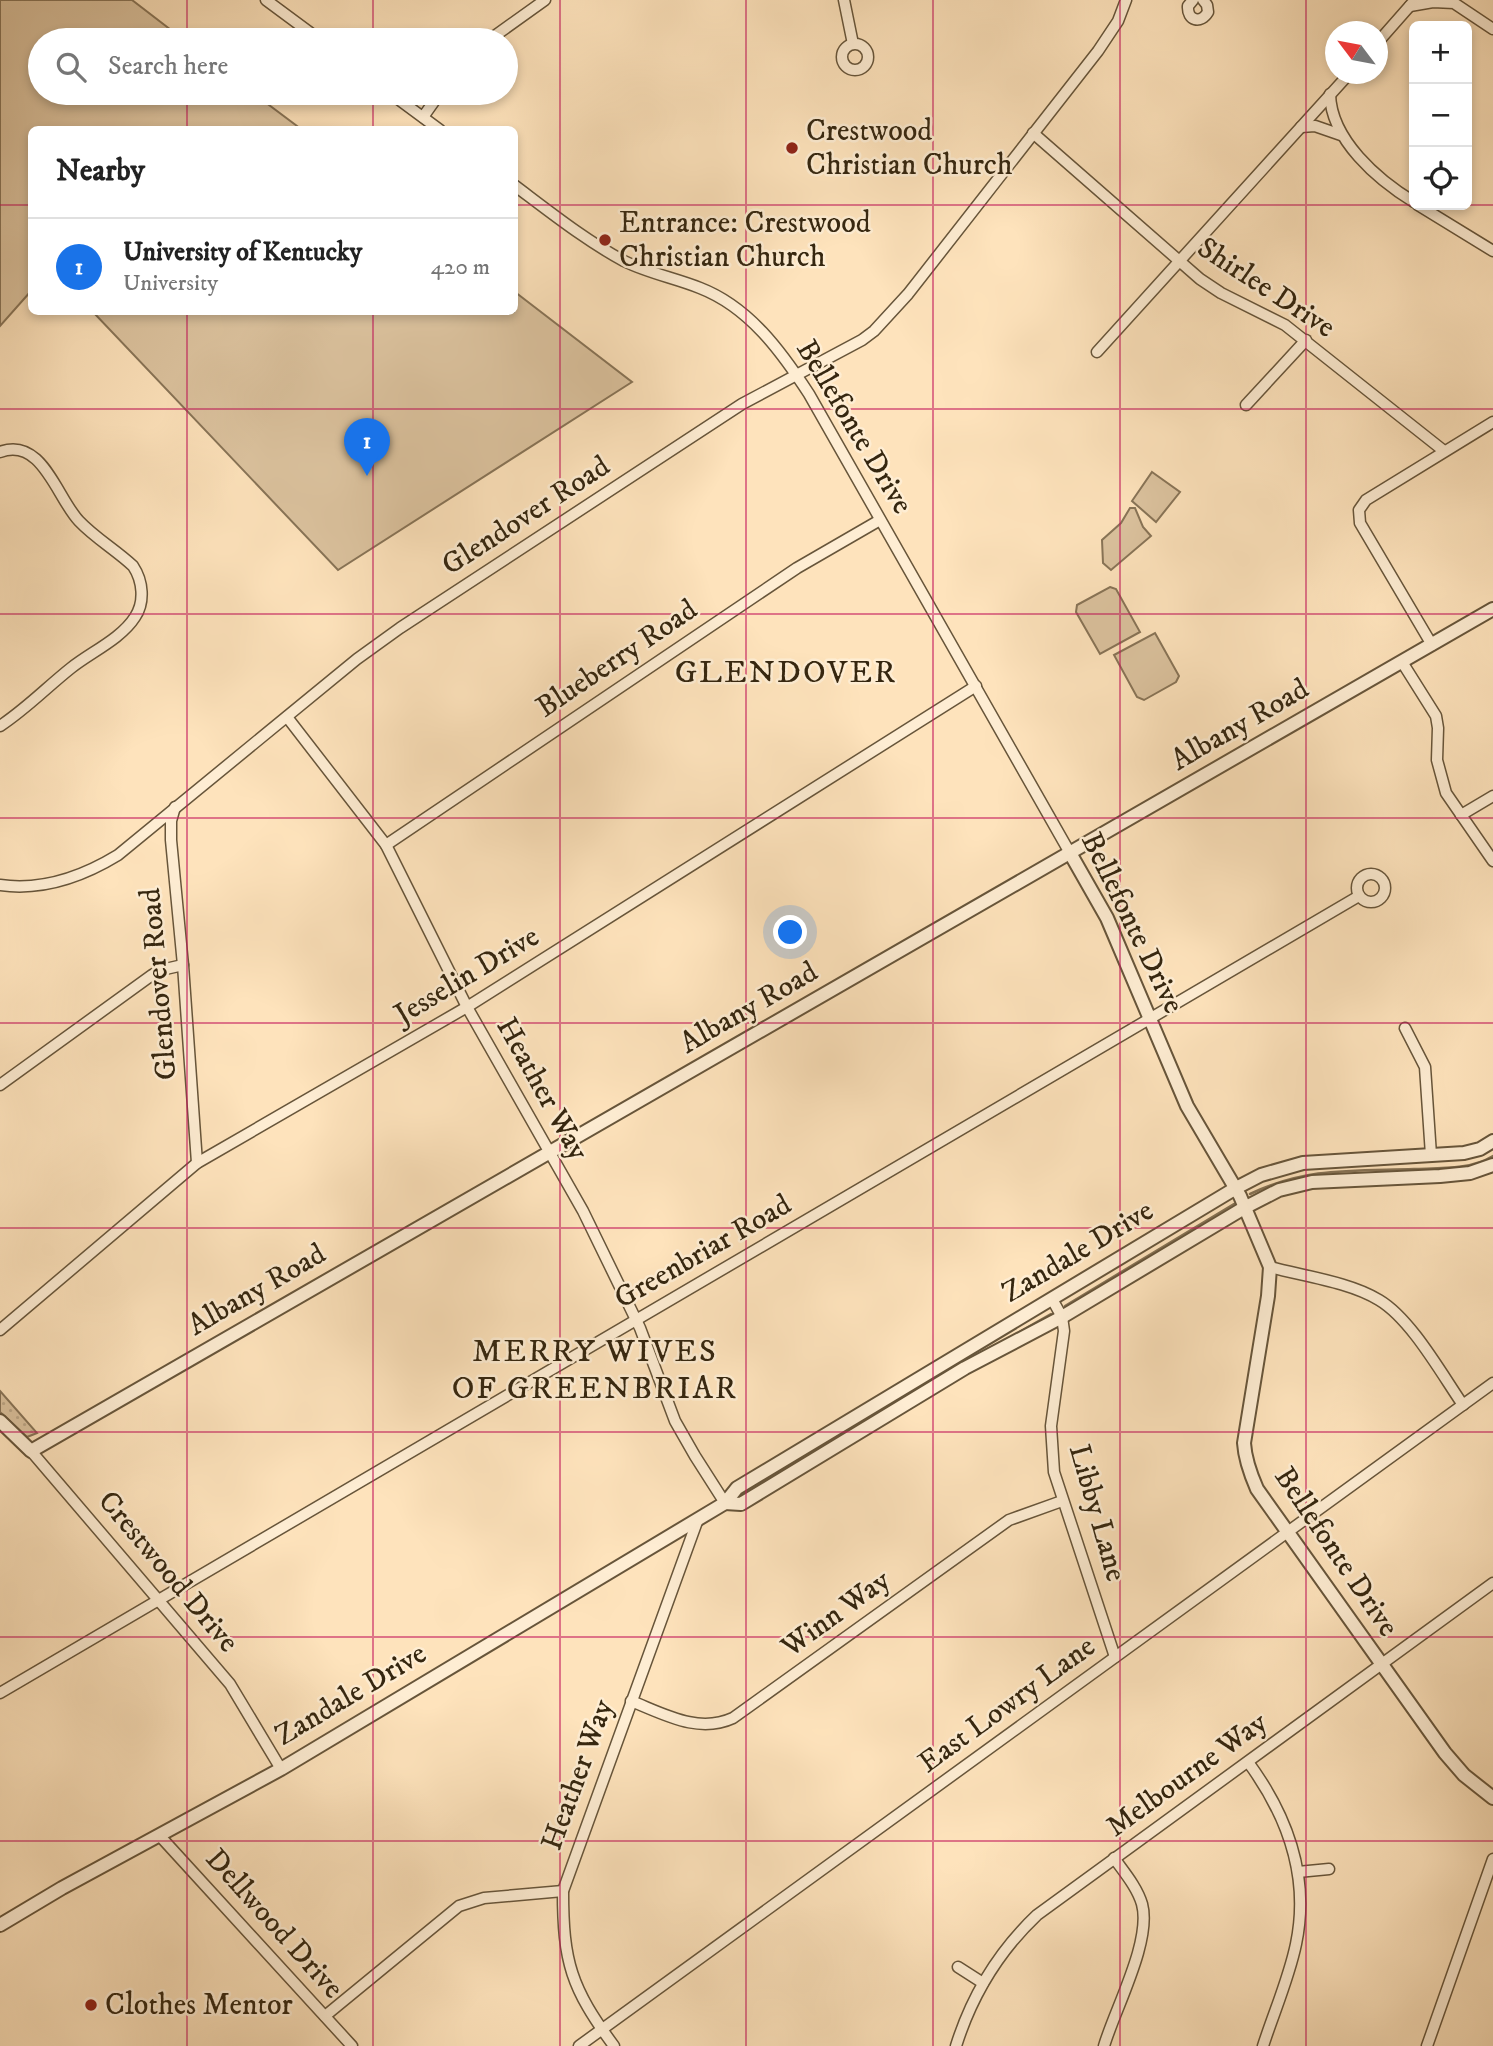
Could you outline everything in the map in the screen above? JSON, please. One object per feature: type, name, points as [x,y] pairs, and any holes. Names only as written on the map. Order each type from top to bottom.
[{"type":"street","points":[[266,0],[304,28]]},
{"type":"street","points":[[506,28],[545,0]]},
{"type":"street","points":[[844,0],[853,44]]},
{"type":"street","name":"Glendover Road","points":[[197,1163],[171,840],[171,821],[176,807],[356,660],[400,628],[742,404],[796,374],[842,353],[874,331],[908,294],[1104,41],[1118,21],[1126,0]]},
{"type":"street","points":[[1192,0],[1188,13],[1191,18],[1197,20],[1204,18],[1208,12],[1207,5],[1202,0]]},
{"type":"street","points":[[1388,30],[1413,3],[1433,2],[1454,2],[1493,29]]},
{"type":"street","points":[[1097,352],[1340,84]]},
{"type":"street","points":[[1330,94],[1332,114],[1341,135],[1388,184],[1409,199]]},
{"type":"street","points":[[406,105],[435,126]]},
{"type":"street","points":[[423,117],[432,105]]},
{"type":"street","points":[[1301,127],[1315,126],[1341,135]]},
{"type":"street","name":"Shirlee Drive","points":[[1033,133],[1180,261],[1221,293],[1286,325],[1444,452]]},
{"type":"street","name":"Bellefonte Drive","points":[[518,188],[597,246],[645,271],[702,289],[737,308],[761,330],[796,374],[1107,918],[1191,1115],[1236,1188],[1270,1267],[1268,1296],[1244,1443],[1244,1454],[1257,1489],[1444,1754],[1464,1775],[1493,1798]]},
{"type":"street","points":[[1426,210],[1493,251]]},
{"type":"street","points":[[1246,405],[1306,340]]},
{"type":"street","points":[[1432,645],[1360,523],[1358,514],[1366,500],[1493,422]]},
{"type":"street","points":[[0,452],[13,449],[23,451],[39,461],[80,523],[127,561],[137,572],[141,586],[140,606],[128,626],[69,669],[34,702],[0,726]]},
{"type":"street","name":"Blueberry Road","points":[[386,845],[785,575],[880,520]]},
{"type":"street","name":"Albany Road","points":[[31,1451],[1493,609]]},
{"type":"street","points":[[1402,662],[1436,716],[1437,760],[1446,793],[1493,861]]},
{"type":"street","name":"Jesselin Drive","points":[[0,1330],[197,1163],[467,1007],[976,686]]},
{"type":"street","name":"Heather Way","points":[[287,717],[386,845],[467,1007],[589,1222],[636,1321],[675,1421],[725,1503]]},
{"type":"street","points":[[1461,815],[1493,796]]},
{"type":"street","points":[[0,885],[38,886],[91,869],[118,855],[176,807]]},
{"type":"street","name":"Greenbriar Road","points":[[0,1693],[1359,896]]},
{"type":"street","points":[[0,1085],[152,975],[183,965]]},
{"type":"street","points":[[1405,1028],[1425,1068],[1431,1155]]},
{"type":"street","name":"Zandale Drive","points":[[0,1925],[62,1888],[281,1769],[725,1503],[737,1488],[1236,1188],[1261,1175],[1303,1163],[1464,1153],[1480,1149],[1493,1141]]},
{"type":"street","name":"Zandale Drive","points":[[725,1503],[741,1504],[965,1368],[1062,1317],[1244,1208],[1279,1190],[1312,1182],[1470,1173],[1493,1165]]},
{"type":"street","points":[[1270,1267],[1368,1294],[1390,1307],[1409,1328],[1464,1405]]},
{"type":"street","name":"Libby Lane","points":[[1052,1299],[1062,1317],[1063,1342],[1050,1442],[1054,1472],[1115,1657]]},
{"type":"street","name":"East Lowry Lane","points":[[579,2046],[1493,1383]]},
{"type":"street","name":"Crestwood Drive","points":[[0,1421],[31,1451],[238,1695],[281,1769]]},
{"type":"street","name":"Winn Way","points":[[631,1701],[701,1726],[721,1724],[1009,1520],[1062,1501]]},
{"type":"street","name":"Heather Way","points":[[614,2046],[582,1997],[568,1964],[563,1930],[563,1891],[698,1519]]},
{"type":"street","name":"Melbourne Way","points":[[956,2046],[971,2003],[1001,1953],[1045,1908],[1493,1583]]},
{"type":"street","points":[[1248,1762],[1280,1812],[1298,1872],[1300,1910],[1297,1941],[1263,2046]]},
{"type":"street","name":"Dellwood Drive","points":[[159,1835],[352,2046]]},
{"type":"street","points":[[1104,2046],[1136,1958],[1144,1921],[1139,1894],[1114,1858]]},
{"type":"street","points":[[1427,2046],[1493,1859]]},
{"type":"street","points":[[1298,1872],[1329,1869]]},
{"type":"street","points":[[325,2016],[459,1906],[484,1898],[563,1891]]},
{"type":"street","points":[[958,1967],[983,1983]]},
{"type":"shaded area","points":[[0,0],[132,0],[168,28],[28,28],[28,105],[269,105],[297,126],[28,126],[28,294],[0,326]]},
{"type":"shaded area","points":[[518,294],[632,382],[338,570],[96,315],[518,315]]},
{"type":"shaded area","points":[[1152,472],[1180,492],[1156,522],[1132,501]]},
{"type":"shaded area","points":[[1130,508],[1135,508],[1143,527],[1151,536],[1111,570],[1103,563],[1102,540],[1121,523]]},
{"type":"shaded area","points":[[1110,587],[1116,589],[1140,632],[1100,654],[1076,612],[1077,605]]},
{"type":"shaded area","points":[[1155,633],[1179,676],[1176,682],[1144,700],[1137,697],[1114,655]]},
{"type":"shaded area","points":[[0,1391],[37,1433],[27,1437],[0,1412]]},
{"type":"waterway","points":[[1250,1194],[1291,1179],[1330,1172],[1455,1167],[1475,1164],[1493,1156]]},
{"type":"waterway","points":[[1065,1306],[1234,1204]]},
{"type":"waterway","points":[[1002,1342],[1051,1314]]},
{"type":"waterway","points":[[740,1495],[869,1419]]},
{"type":"place","name":"Crestwood Christian Church","points":[[792,148]]},
{"type":"place","name":"Entrance: Crestwood Christian Church","points":[[605,240]]},
{"type":"place","name":"University of Kentucky","points":[[367,476]]},
{"type":"place","name":"Clothes Mentor","points":[[91,2005]]},
{"type":"district","name":"GLENDOVER","points":[[786,673]]},
{"type":"district","name":"MERRY WIVES OF GREENBRIAR","points":[[595,1370]]}]
